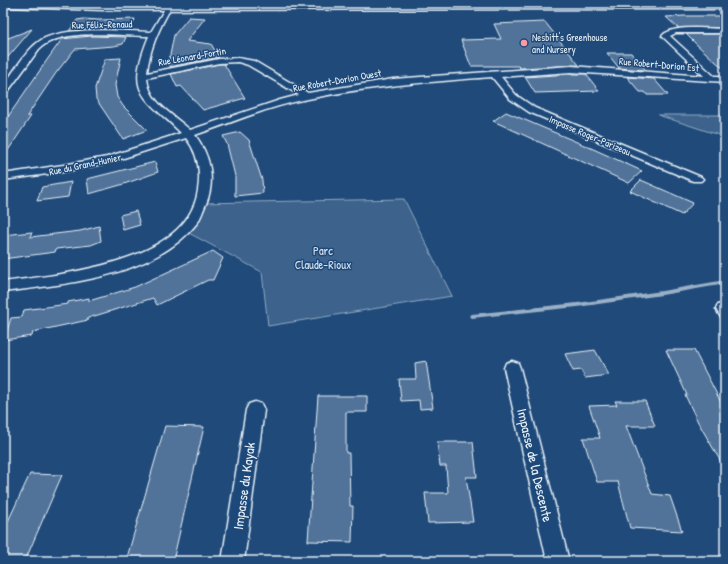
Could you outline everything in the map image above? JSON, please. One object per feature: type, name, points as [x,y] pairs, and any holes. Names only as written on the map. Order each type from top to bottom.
[{"type":"main road","points":[[3,4],[103,6],[725,6]]},
{"type":"main road","points":[[3,9],[103,6]]},
{"type":"street","points":[[3,287],[62,280],[112,268],[150,254],[185,231],[200,210],[204,190],[205,172],[202,159],[189,134],[150,99],[143,85],[143,76],[148,51],[154,34],[169,6]]},
{"type":"street","points":[[712,79],[668,40],[666,36],[670,32],[680,31],[725,31]]},
{"type":"street","name":"Rue Félix-Renaud","points":[[3,92],[39,45],[48,39],[69,34],[154,34]]},
{"type":"street","name":"Rue Léonard-Fortin","points":[[143,76],[219,61],[245,61],[307,96]]},
{"type":"street","name":"Rue Robert-Dorion Est","points":[[495,75],[519,72],[589,69],[725,79]]},
{"type":"street","name":"Rue Robert-Dorion Ouest","points":[[189,134],[253,111],[307,96],[393,82],[495,75]]},
{"type":"street","name":"Impasse Roger-Parizeau","points":[[495,75],[513,97],[532,110],[697,179]]},
{"type":"street","name":"Rue du Grand-Hunier","points":[[3,177],[98,163],[189,134]]},
{"type":"street","name":"Impasse de la Descente","points":[[512,368],[558,561]]},
{"type":"street","name":"Impasse du Kayak","points":[[233,561],[255,410]]},
{"type":"green space","points":[[658,115],[725,115],[725,137]]},
{"type":"green space","name":"Parc Claude-Rioux","points":[[404,199],[452,296],[268,326],[262,272],[185,231],[201,203]]},
{"type":"building","points":[[725,16],[725,28],[678,28],[666,17]]},
{"type":"building","points":[[189,17],[205,18],[187,41],[211,44],[219,57],[170,67],[170,62],[168,65],[174,35]]},
{"type":"building","points":[[135,19],[130,30],[91,29],[69,31],[77,20]]},
{"type":"building","name":"Nesbitt's Greenhouse and Nursery","points":[[545,22],[579,65],[520,68],[518,66],[471,66],[461,40],[501,39],[494,24]]},
{"type":"building","points":[[32,29],[3,63],[3,40]]},
{"type":"building","points":[[686,34],[725,34],[725,70],[696,44]]},
{"type":"building","points":[[91,36],[126,37],[123,44],[75,49],[56,73],[27,116],[31,116],[3,158],[3,126],[7,121],[5,121],[62,39]]},
{"type":"building","points":[[607,53],[631,53],[646,70],[619,68]]},
{"type":"building","points":[[121,58],[115,85],[117,97],[123,106],[147,130],[123,139],[96,99],[95,88],[105,59]]},
{"type":"building","points":[[224,64],[245,98],[203,110],[181,86],[177,87],[171,74]]},
{"type":"building","points":[[586,74],[599,91],[535,93],[525,77]]},
{"type":"building","points":[[627,77],[654,79],[668,95],[647,95],[645,92],[640,92]]},
{"type":"building","points":[[506,112],[642,171],[629,183],[493,121]]},
{"type":"building","points":[[240,132],[249,140],[262,180],[263,193],[235,196],[235,176],[227,144],[223,136]]},
{"type":"building","points":[[155,162],[158,172],[89,194],[87,179]]},
{"type":"building","points":[[641,180],[693,203],[682,215],[630,191]]},
{"type":"building","points":[[71,182],[68,197],[37,201],[42,187]]},
{"type":"building","points":[[136,211],[140,225],[123,230],[120,215]]},
{"type":"building","points":[[99,226],[101,241],[91,245],[56,249],[55,252],[3,259],[3,235],[32,232],[30,237],[80,231]]},
{"type":"building","points":[[213,251],[223,258],[213,280],[208,280],[157,305],[153,298],[88,318],[88,320],[33,332],[32,336],[4,340],[11,318],[22,317],[24,310],[68,304],[68,302],[89,298],[89,301],[135,287]]},
{"type":"building","points":[[595,350],[609,375],[585,378],[581,370],[573,371],[565,354]]},
{"type":"building","points":[[666,350],[694,350],[725,410],[725,469],[698,422]]},
{"type":"building","points":[[426,361],[433,408],[420,409],[419,400],[401,401],[399,379],[416,379],[415,363]]},
{"type":"building","points":[[318,396],[367,396],[367,412],[346,412],[346,453],[349,453],[350,506],[353,506],[352,542],[308,541]]},
{"type":"building","points":[[615,401],[645,401],[655,426],[626,426],[652,494],[670,496],[682,531],[630,528],[618,482],[597,482],[583,438],[600,438],[589,406],[617,405]]},
{"type":"building","points":[[165,426],[204,427],[173,561],[126,561]]},
{"type":"building","points":[[437,442],[473,442],[477,477],[466,477],[473,522],[428,523],[425,493],[448,493],[446,466],[440,466]]},
{"type":"building","points":[[30,474],[62,475],[25,561],[3,561],[3,532]]},
{"type":"waterway","points":[[472,316],[577,305],[725,282]]},
{"type":"place","name":"Nesbitt's Greenhouse and Nursery","points":[[524,43]]}]
